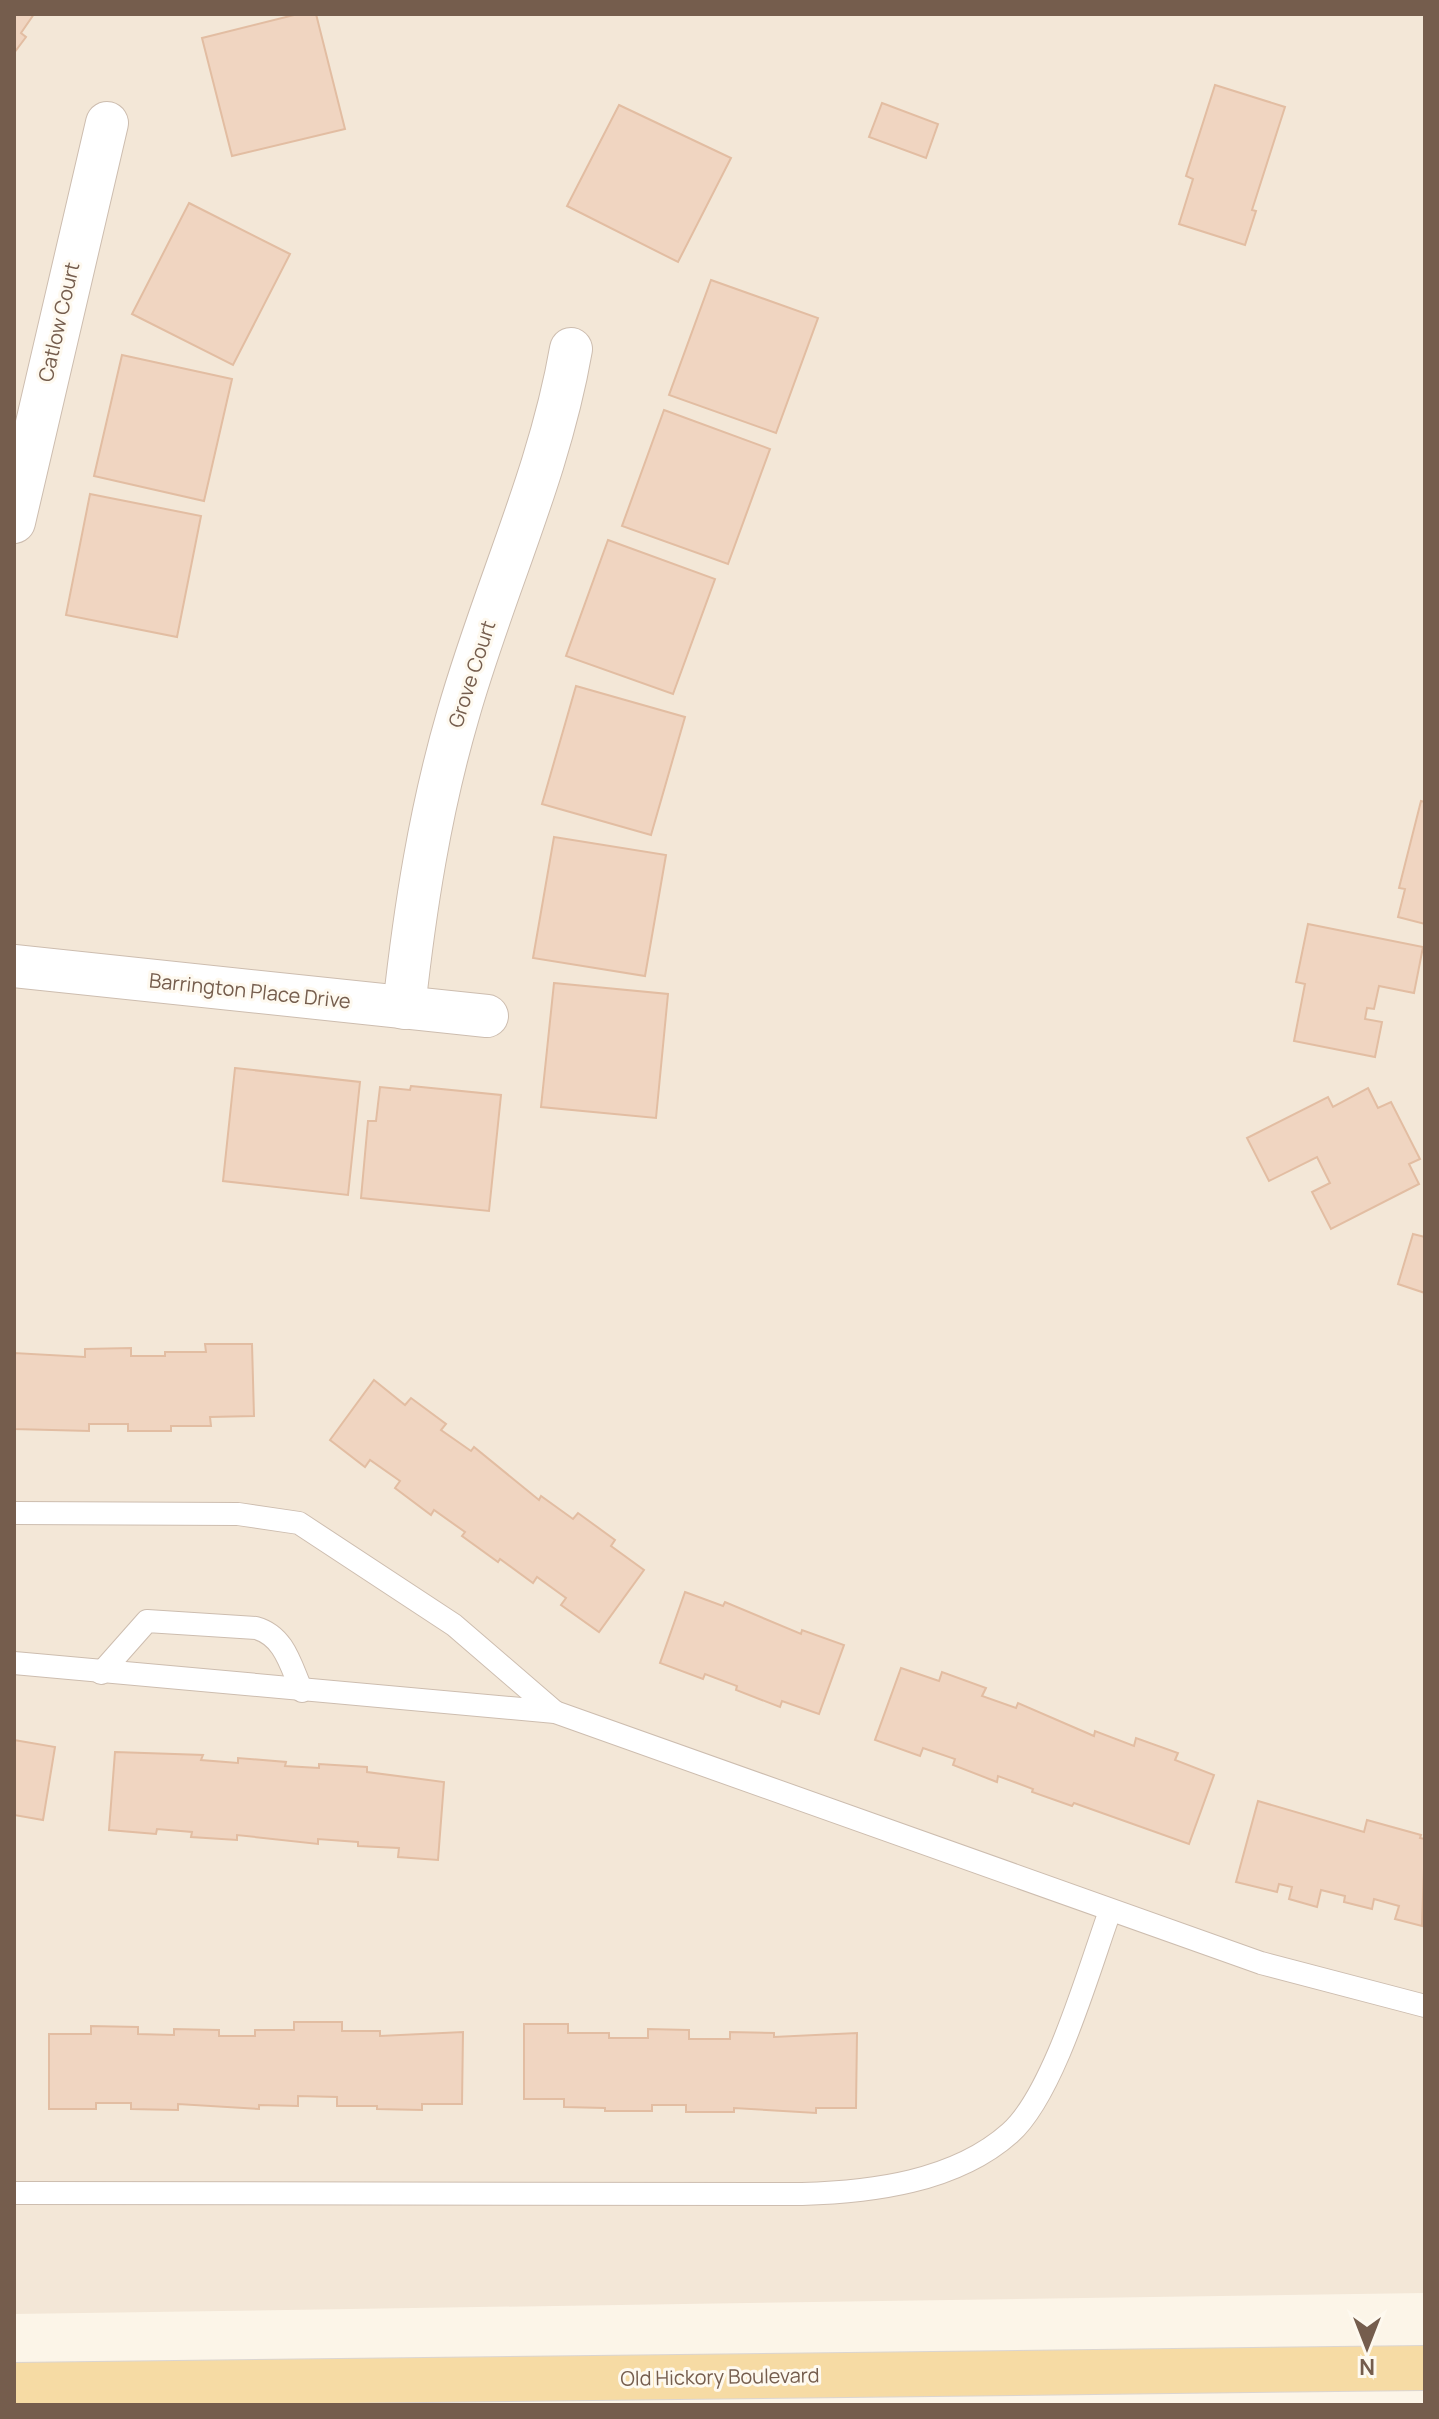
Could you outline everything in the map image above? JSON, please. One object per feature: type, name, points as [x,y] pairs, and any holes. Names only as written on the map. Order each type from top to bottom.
[{"type":"main road","name":"Old Hickory Boulevard","points":[[14,2385],[1425,2368]]},
{"type":"street","name":"Catlow Court","points":[[14,522],[107,123]]},
{"type":"street","name":"Grove Court","points":[[404,1008],[415,905],[439,785],[475,659],[543,469],[561,404],[571,349]]},
{"type":"street","name":"Barrington Place Drive","points":[[14,966],[487,1016]]},
{"type":"lane","points":[[14,1513],[238,1514],[299,1523],[454,1625],[555,1712]]},
{"type":"lane","points":[[101,1673],[147,1621],[256,1628],[267,1631],[282,1646],[302,1691]]},
{"type":"lane","points":[[14,1663],[555,1712],[1261,1963],[1425,2006]]},
{"type":"lane","points":[[14,2193],[802,2194],[886,2189],[934,2173],[986,2150],[1022,2120],[1040,2091],[1110,1911]]},
{"type":"shaded area","points":[[14,14],[1425,14],[1425,2293],[14,2314]]},
{"type":"building","points":[[14,14],[34,14],[21,33],[26,37],[14,53]]},
{"type":"building","points":[[298,14],[316,14],[345,129],[232,156],[202,38]]},
{"type":"building","points":[[1215,85],[1285,107],[1252,210],[1256,211],[1245,245],[1179,224],[1193,179],[1186,176]]},
{"type":"building","points":[[882,103],[938,124],[926,158],[869,137]]},
{"type":"building","points":[[619,105],[731,158],[678,262],[567,206]]},
{"type":"building","points":[[189,203],[290,254],[233,365],[132,314]]},
{"type":"building","points":[[711,280],[818,318],[776,433],[669,395]]},
{"type":"building","points":[[122,355],[232,379],[204,501],[94,476]]},
{"type":"building","points":[[664,410],[770,449],[728,564],[622,526]]},
{"type":"building","points":[[90,494],[201,516],[177,637],[66,615]]},
{"type":"building","points":[[608,540],[715,579],[673,694],[566,656]]},
{"type":"building","points":[[576,686],[685,717],[651,835],[542,804]]},
{"type":"building","points":[[1421,801],[1425,802],[1425,924],[1398,917],[1405,889],[1399,888]]},
{"type":"building","points":[[554,837],[666,855],[645,976],[533,958]]},
{"type":"building","points":[[1308,924],[1423,947],[1414,993],[1379,986],[1374,1009],[1367,1008],[1365,1019],[1382,1022],[1375,1057],[1294,1041],[1305,984],[1296,982]]},
{"type":"building","points":[[554,983],[668,994],[656,1118],[541,1107]]},
{"type":"building","points":[[235,1068],[360,1082],[348,1195],[223,1181]]},
{"type":"building","points":[[411,1086],[501,1095],[489,1211],[361,1198],[368,1121],[376,1121],[380,1087],[410,1090]]},
{"type":"building","points":[[1368,1088],[1378,1108],[1391,1102],[1420,1159],[1409,1164],[1419,1184],[1331,1229],[1312,1192],[1330,1183],[1317,1157],[1269,1181],[1247,1138],[1328,1097],[1333,1107]]},
{"type":"building","points":[[1413,1234],[1425,1237],[1425,1293],[1398,1284]]},
{"type":"building","points":[[205,1344],[252,1344],[254,1416],[210,1417],[211,1426],[171,1426],[171,1431],[128,1431],[128,1424],[89,1424],[89,1431],[14,1429],[14,1353],[85,1357],[85,1349],[131,1348],[131,1356],[165,1356],[165,1352],[206,1352]]},
{"type":"building","points":[[374,1380],[405,1405],[411,1398],[446,1424],[441,1430],[471,1451],[474,1447],[539,1500],[541,1496],[573,1519],[578,1513],[615,1540],[611,1546],[644,1570],[599,1632],[561,1605],[566,1598],[537,1577],[533,1583],[500,1559],[498,1562],[462,1536],[465,1532],[434,1510],[431,1515],[395,1488],[400,1481],[370,1460],[365,1467],[330,1440]]},
{"type":"building","points":[[685,1592],[723,1606],[725,1602],[801,1634],[802,1630],[844,1645],[819,1714],[782,1701],[780,1707],[705,1674],[703,1679],[660,1663]]},
{"type":"building","points":[[901,1668],[939,1681],[942,1672],[986,1688],[982,1696],[1016,1708],[1018,1703],[1094,1736],[1095,1731],[1134,1746],[1136,1738],[1178,1753],[1175,1760],[1214,1775],[1189,1844],[1074,1803],[1072,1806],[1032,1792],[1033,1789],[998,1776],[997,1782],[953,1765],[955,1759],[923,1748],[920,1756],[875,1740]]},
{"type":"building","points":[[14,1740],[55,1747],[43,1820],[14,1815]]},
{"type":"building","points":[[115,1752],[203,1755],[201,1760],[238,1763],[238,1758],[286,1762],[285,1766],[319,1768],[319,1764],[367,1767],[367,1772],[444,1782],[438,1860],[398,1857],[399,1848],[358,1846],[358,1842],[318,1839],[318,1844],[237,1835],[237,1840],[191,1837],[192,1832],[157,1829],[156,1834],[109,1830]]},
{"type":"building","points":[[1258,1801],[1364,1832],[1367,1820],[1421,1835],[1420,1838],[1425,1839],[1422,1926],[1395,1919],[1399,1906],[1374,1899],[1372,1909],[1344,1902],[1345,1896],[1321,1890],[1317,1907],[1289,1899],[1292,1887],[1279,1884],[1277,1892],[1236,1882]]},
{"type":"building","points":[[294,2022],[342,2022],[342,2031],[380,2031],[380,2036],[463,2032],[462,2104],[422,2104],[422,2110],[377,2109],[377,2106],[337,2106],[337,2097],[298,2096],[298,2106],[259,2105],[259,2109],[178,2104],[178,2110],[131,2109],[131,2103],[96,2103],[96,2109],[49,2109],[49,2034],[91,2034],[91,2026],[138,2027],[138,2034],[174,2035],[174,2029],[219,2030],[219,2036],[255,2036],[255,2030],[294,2030]]},
{"type":"building","points":[[524,2024],[568,2024],[568,2033],[609,2033],[609,2038],[648,2038],[648,2029],[689,2030],[689,2039],[730,2039],[730,2032],[774,2033],[774,2037],[857,2033],[856,2108],[816,2108],[816,2113],[734,2108],[734,2112],[686,2112],[686,2105],[652,2105],[652,2111],[605,2111],[605,2108],[564,2107],[564,2099],[524,2099]]}]
